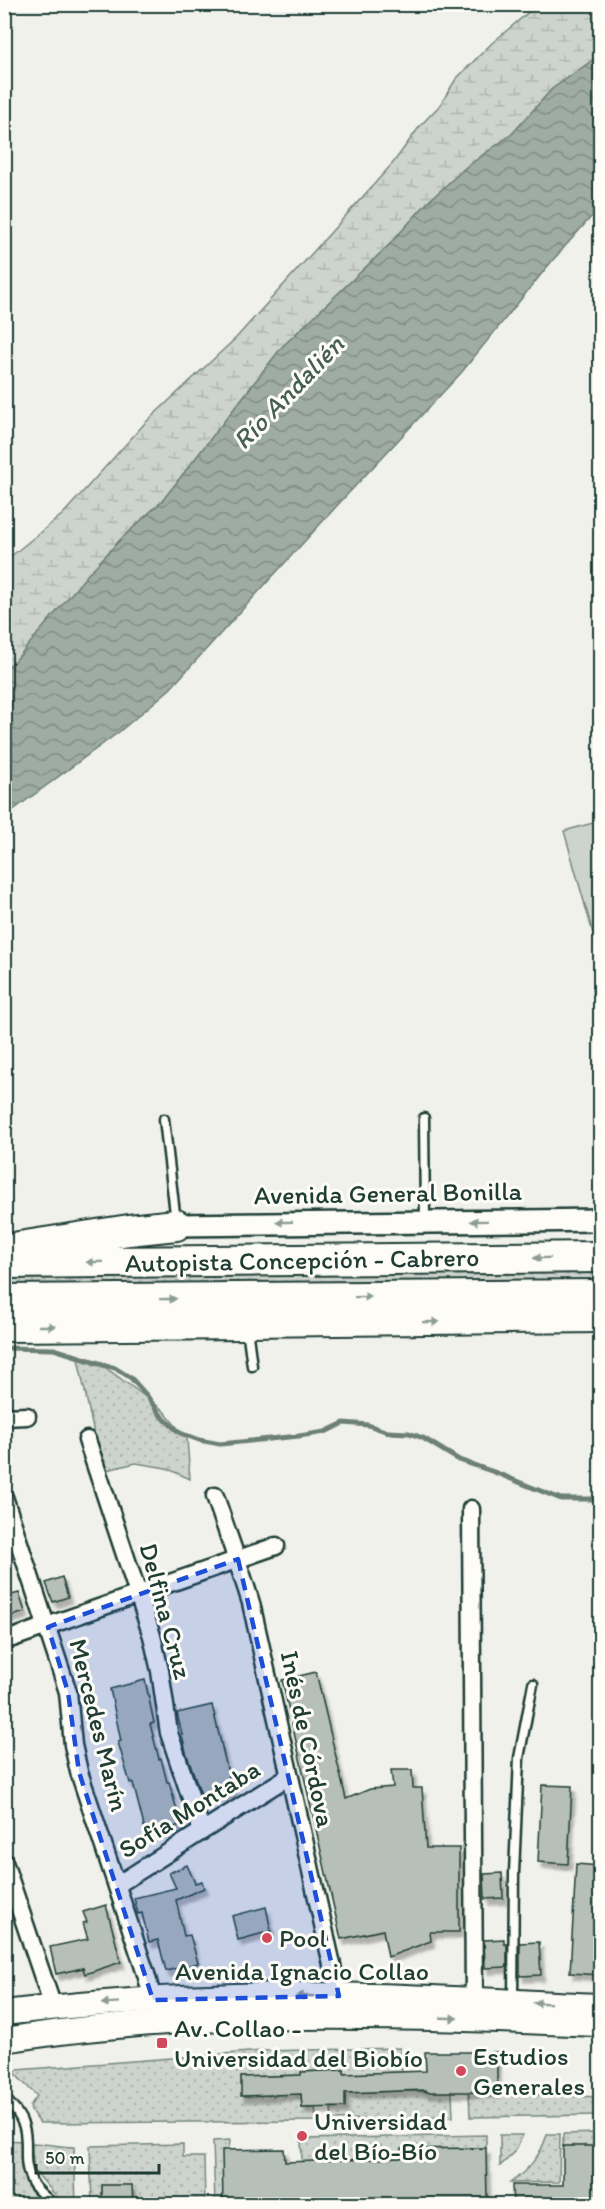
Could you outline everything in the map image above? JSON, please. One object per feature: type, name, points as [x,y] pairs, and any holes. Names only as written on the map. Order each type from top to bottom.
[{"type":"highway","points":[[4,1250],[129,1230],[176,1225]]},
{"type":"highway","name":"Autopista Concepción - Cabrero","points":[[4,1263],[600,1257]]},
{"type":"highway","name":"Autopista Concepción - Cabrero","points":[[4,1300],[600,1295]]},
{"type":"highway","points":[[4,1326],[246,1324]]},
{"type":"main road","points":[[246,1324],[600,1320]]},
{"type":"main road","name":"Avenida Ignacio Collao","points":[[4,2013],[52,2007],[210,1996],[339,1996],[600,2006]]},
{"type":"main road","name":"Avenida Ignacio Collao","points":[[4,2040],[165,2023],[290,2016],[600,2024]]},
{"type":"street","name":"Avenida General Bonilla","points":[[176,1225],[600,1220]]},
{"type":"street","points":[[4,1417],[27,1416]]},
{"type":"street","name":"Delfina Cruz","points":[[87,1440],[139,1594],[156,1654],[169,1733],[202,1831]]},
{"type":"street","name":"Inés de Córdova","points":[[215,1496],[238,1559],[262,1648],[339,1996]]},
{"type":"street","name":"Mercedes Marín","points":[[4,1497],[68,1692],[75,1756],[153,2000]]},
{"type":"street","points":[[471,1509],[474,2000]]},
{"type":"street","points":[[4,1641],[276,1546]]},
{"type":"street","name":"Sofía Montaba","points":[[117,1885],[289,1776]]},
{"type":"street","points":[[4,1862],[52,2007]]},
{"type":"lane","points":[[424,1118],[425,1221]]},
{"type":"lane","points":[[164,1119],[176,1225]]},
{"type":"lane","points":[[246,1324],[252,1366]]},
{"type":"lane","points":[[513,2002],[514,1873],[519,1758],[533,1684]]},
{"type":"lane","points":[[4,2098],[17,2110],[24,2124],[27,2133],[29,2173],[34,2185],[53,2205]]},
{"type":"highlighted area","points":[[238,1559],[339,1996],[153,2000],[79,1772],[68,1692],[48,1627]]},
{"type":"green space","points":[[537,5],[600,5],[600,55],[552,89],[512,134],[465,168],[427,203],[389,245],[282,347],[163,500],[120,540],[15,661],[5,669],[5,561],[63,514],[145,423],[236,338],[393,163],[420,126],[440,105],[456,79],[492,43]]},
{"type":"green space","points":[[600,821],[600,958],[564,831]]},
{"type":"green space","points":[[600,1272],[600,1284],[5,1290],[4,1277]]},
{"type":"green space","points":[[78,1359],[106,1368],[162,1409],[187,1439],[190,1479],[166,1468],[136,1463],[102,1471]]},
{"type":"green space","points":[[400,2048],[402,2072],[344,2074],[344,2070],[301,2072],[301,2075],[241,2077],[242,2096],[301,2094],[302,2108],[315,2108],[317,2121],[40,2123],[30,2106],[37,2096],[15,2074],[17,2070],[262,2051]]},
{"type":"green space","points":[[452,2092],[453,2117],[332,2120],[331,2108],[345,2107],[345,2093]]},
{"type":"green space","points":[[469,2092],[600,2097],[600,2115],[470,2117]]},
{"type":"green space","points":[[600,2133],[600,2146],[563,2146],[563,2134]]},
{"type":"green space","points":[[547,2134],[560,2134],[559,2182],[510,2183],[533,2162]]},
{"type":"green space","points":[[486,2135],[486,2148],[401,2149],[401,2158],[302,2162],[301,2139]]},
{"type":"green space","points":[[500,2135],[523,2135],[514,2153],[500,2166]]},
{"type":"green space","points":[[5,2140],[23,2141],[27,2182],[45,2204],[5,2204]]},
{"type":"green space","points":[[230,2140],[223,2204],[215,2204],[213,2141]]},
{"type":"green space","points":[[31,2143],[74,2147],[76,2204],[63,2204],[34,2170]]},
{"type":"green space","points":[[183,2144],[183,2157],[204,2157],[205,2204],[133,2204],[132,2185],[102,2185],[102,2204],[92,2204],[90,2146]]},
{"type":"water","name":"Río Andalién","points":[[600,55],[600,207],[552,261],[461,373],[170,689],[119,732],[5,816],[5,669],[15,661],[88,574],[163,500],[282,347],[389,245],[427,203],[465,168],[512,134],[552,89]]},
{"type":"building","points":[[62,1577],[68,1597],[53,1602],[46,1583]]},
{"type":"building","points":[[19,1593],[25,1612],[9,1617],[4,1597]]},
{"type":"building","points":[[316,1672],[346,1799],[370,1789],[393,1787],[391,1770],[412,1770],[413,1788],[422,1788],[426,1848],[459,1848],[459,1932],[430,1932],[431,1941],[388,1957],[383,1930],[341,1939],[282,1680]]},
{"type":"building","points":[[145,1680],[154,1723],[150,1724],[181,1825],[146,1834],[133,1783],[130,1783],[118,1742],[121,1741],[110,1689]]},
{"type":"building","points":[[212,1705],[235,1793],[203,1800],[186,1752],[177,1713]]},
{"type":"building","points":[[542,1785],[572,1786],[568,1864],[538,1862]]},
{"type":"building","points":[[576,1864],[600,1866],[600,1975],[570,1973]]},
{"type":"building","points":[[187,1865],[195,1883],[202,1881],[204,1888],[176,1900],[184,1936],[190,1935],[198,1963],[166,1971],[158,1940],[149,1942],[142,1913],[138,1914],[134,1898],[176,1888],[169,1873]]},
{"type":"building","points":[[502,1873],[503,1898],[485,1899],[484,1874]]},
{"type":"building","points":[[106,1905],[121,1962],[85,1974],[83,1968],[56,1974],[50,1947],[88,1939],[83,1923],[87,1922],[83,1912]]},
{"type":"building","points":[[266,1907],[271,1931],[238,1940],[232,1916]]},
{"type":"building","points":[[504,1939],[504,1944],[507,1944],[507,1967],[485,1968],[484,1940]]},
{"type":"building","points":[[539,1942],[541,1975],[520,1976],[520,1943]]},
{"type":"building","points":[[425,2052],[497,2052],[497,2092],[426,2092],[426,2090],[345,2093],[345,2107],[302,2108],[301,2094],[241,2096],[241,2077],[301,2075],[301,2072],[344,2070],[344,2074],[426,2071]]},
{"type":"building","points":[[563,2146],[600,2146],[600,2205],[513,2205],[512,2185],[563,2185]]},
{"type":"building","points":[[486,2148],[487,2201],[380,2205],[223,2205],[222,2150],[284,2149],[285,2162],[401,2158],[401,2149]]},
{"type":"building","points":[[102,2185],[132,2185],[133,2205],[102,2205]]},
{"type":"waterway","points":[[4,1348],[54,1349],[115,1368],[131,1378],[162,1417],[180,1433],[199,1440],[220,1444],[325,1432],[344,1423],[368,1425],[388,1432],[409,1433],[423,1438],[459,1460],[561,1499],[600,1499]]},
{"type":"place","name":"Pool","points":[[267,1938]]},
{"type":"place","name":"Av. Collao - Universidad del Biobío","points":[[162,2043]]},
{"type":"place","name":"Estudios Generales","points":[[461,2071]]},
{"type":"place","name":"Universidad del Bío-Bío","points":[[302,2136]]}]
